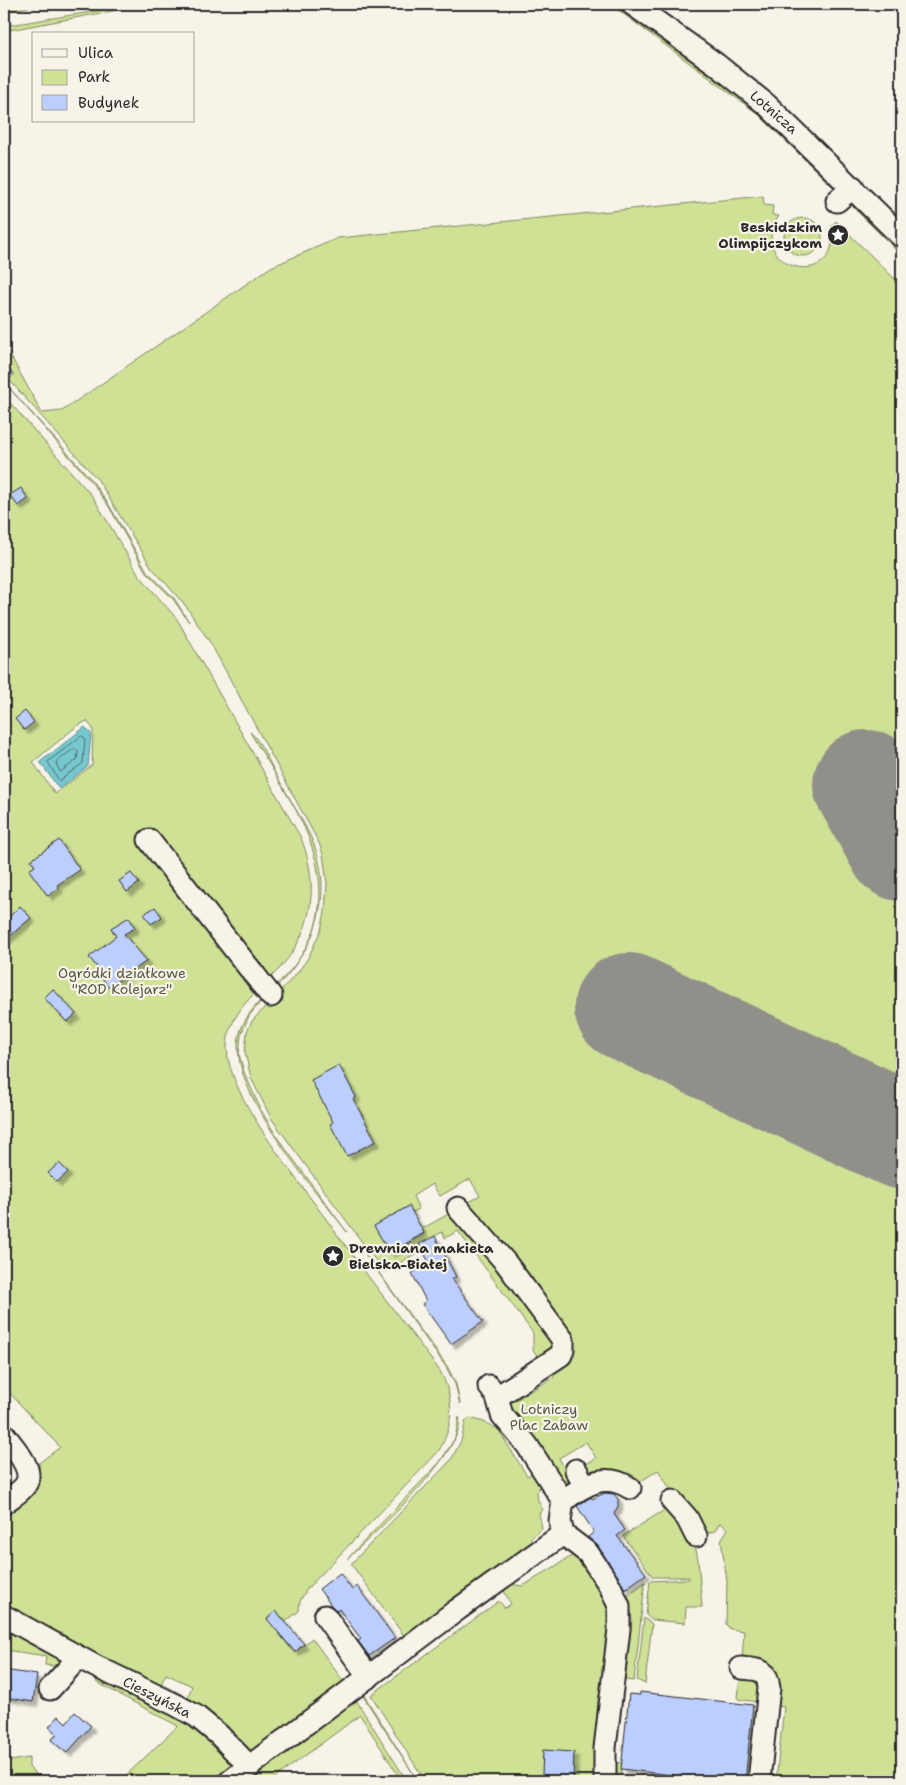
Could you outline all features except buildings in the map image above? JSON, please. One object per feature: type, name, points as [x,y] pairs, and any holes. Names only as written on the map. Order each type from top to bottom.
[{"type":"street","name":"Lotnicza","points":[[632,4],[716,64],[767,105],[902,237]]},
{"type":"street","points":[[837,201],[853,187]]},
{"type":"street","points":[[149,840],[271,996]]},
{"type":"street","points":[[458,1208],[506,1262],[563,1340],[564,1349],[561,1355],[493,1391],[502,1415],[526,1445],[564,1501]]},
{"type":"street","points":[[4,1434],[27,1471],[27,1481],[22,1489],[4,1503]]},
{"type":"street","points":[[605,1781],[605,1748],[619,1629],[619,1606],[610,1586],[588,1553],[564,1534],[560,1521],[564,1501],[580,1478],[603,1479],[621,1483],[630,1488]]},
{"type":"street","points":[[672,1501],[687,1518],[696,1536]]},
{"type":"street","points":[[230,1781],[250,1768],[414,1643],[564,1534]]},
{"type":"street","name":"Cieszyńska","points":[[4,1616],[87,1662],[176,1704],[196,1716],[250,1768]]},
{"type":"street","points":[[325,1616],[369,1677]]},
{"type":"street","points":[[50,1689],[87,1662]]},
{"type":"street","points":[[741,1668],[760,1670],[768,1679],[770,1688],[759,1781]]},
{"type":"green space","points":[[4,4],[42,4],[4,12]]},
{"type":"green space","points":[[150,4],[4,31],[4,26]]},
{"type":"green space","points":[[610,4],[621,4],[730,84],[841,184],[835,189],[758,114]]},
{"type":"green space","name":"Lotniczy Plac Zabaw","points":[[763,196],[764,205],[773,206],[772,215],[779,216],[771,234],[774,249],[783,260],[796,267],[810,267],[823,261],[831,247],[832,225],[836,221],[902,286],[902,1781],[776,1781],[784,1707],[771,1705],[775,1666],[742,1660],[744,1631],[730,1629],[726,1624],[727,1581],[721,1540],[728,1529],[720,1523],[715,1531],[700,1535],[658,1470],[637,1484],[597,1476],[578,1469],[596,1458],[586,1442],[559,1458],[569,1476],[567,1483],[562,1486],[509,1404],[554,1377],[533,1350],[533,1333],[458,1231],[445,1238],[442,1232],[420,1245],[422,1250],[384,1272],[271,1118],[251,1078],[245,1052],[247,1031],[252,1021],[298,972],[308,958],[321,930],[325,912],[327,883],[323,854],[319,843],[211,644],[185,605],[152,568],[98,480],[4,374],[4,370],[10,378],[14,375],[4,363],[4,344],[42,413],[62,411],[271,267],[338,238]],"holes":[[[470,1179],[480,1196],[422,1229],[424,1234],[390,1253],[375,1226],[409,1206],[413,1212],[419,1209],[413,1196],[432,1184],[440,1196]]]},
{"type":"green space","points":[[850,201],[902,246],[902,256],[851,205]]},
{"type":"green space","points":[[803,218],[816,224],[822,237],[816,250],[803,256],[790,250],[784,237],[790,224]]},
{"type":"green space","points":[[4,382],[90,478],[109,505],[147,571],[174,598],[189,622],[173,599],[146,572],[108,505],[89,479]]},
{"type":"green space","name":"Ogródki działkowe \"ROD Kolejarz\"","points":[[4,396],[93,497],[139,575],[177,619],[301,838],[307,855],[311,889],[310,906],[306,922],[300,938],[291,953],[280,968],[245,1004],[232,1024],[228,1035],[227,1048],[230,1067],[249,1110],[263,1133],[440,1371],[448,1392],[451,1412],[447,1432],[438,1452],[307,1589],[300,1601],[299,1611],[276,1629],[294,1653],[312,1638],[346,1685],[252,1753],[246,1751],[186,1702],[192,1686],[166,1674],[161,1684],[152,1685],[4,1607],[4,1515],[39,1484],[39,1463],[60,1447],[4,1387]],"holes":[[[87,721],[93,729],[92,765],[55,794],[33,762],[77,726]]]},
{"type":"green space","points":[[250,732],[262,748],[277,777],[264,755]]},
{"type":"green space","points":[[293,805],[311,837],[320,865],[321,905],[314,929],[319,906],[319,879],[314,853]]},
{"type":"green space","points":[[299,959],[287,976],[273,991],[275,986]]},
{"type":"green space","points":[[266,995],[249,1016],[241,1035],[239,1053],[239,1036],[243,1024],[253,1009]]},
{"type":"green space","points":[[239,1054],[244,1072],[261,1110],[277,1137],[347,1232],[296,1166],[277,1139],[260,1111],[247,1084]]},
{"type":"green space","points":[[358,1244],[447,1366],[456,1384],[460,1404],[455,1384],[446,1367]]},
{"type":"green space","points":[[459,1417],[458,1431],[455,1436]]},
{"type":"green space","points":[[470,1418],[498,1429],[527,1476],[537,1471],[543,1482],[537,1491],[538,1501],[543,1510],[539,1513],[542,1528],[531,1538],[531,1548],[405,1637],[351,1564],[451,1460],[461,1441],[466,1420]]},
{"type":"green space","points":[[439,1463],[396,1512],[347,1559]]},
{"type":"green space","points":[[666,1509],[693,1537],[698,1559],[702,1607],[686,1607],[685,1623],[652,1620],[646,1615],[650,1581],[689,1579],[689,1577],[653,1577],[623,1536]]},
{"type":"green space","points":[[575,1554],[581,1557],[613,1610],[607,1666],[598,1699],[594,1754],[601,1755],[601,1781],[425,1781],[371,1695],[499,1601],[505,1608],[511,1604],[504,1591],[509,1584],[523,1586]]},
{"type":"green space","points":[[645,1582],[634,1681],[625,1680],[632,1619],[628,1595]]},
{"type":"green space","points":[[644,1618],[652,1624],[645,1684],[637,1680]]},
{"type":"green space","points":[[4,1624],[66,1657],[63,1667],[45,1665],[46,1656],[4,1650]]},
{"type":"green space","points":[[740,1675],[756,1677],[763,1703],[738,1699]]},
{"type":"green space","points":[[99,1679],[195,1724],[233,1764],[228,1773],[216,1781],[120,1781],[178,1726],[96,1682]]},
{"type":"green space","points":[[362,1692],[418,1781],[361,1693]]},
{"type":"green space","points":[[356,1700],[407,1781],[402,1781],[360,1715],[271,1781],[238,1781]]},
{"type":"green space","points":[[29,1758],[29,1767],[43,1781],[4,1781],[4,1762]]},
{"type":"green space","points":[[610,1762],[622,1763],[620,1781],[610,1781]]},
{"type":"green space","points":[[655,1773],[680,1776],[679,1781],[655,1781]]},
{"type":"water","points":[[85,727],[91,734],[88,766],[59,789],[40,762]]},
{"type":"waterway","points":[[4,367],[10,374]]},
{"type":"runway","points":[[867,784],[902,847]]},
{"type":"runway","points":[[628,1007],[902,1135]]},
{"type":"place","name":"Beskidzkim Olimpijczykom","points":[[838,235]]},
{"type":"place","name":"Drewniana makieta Bielska-Białej","points":[[333,1256]]}]
